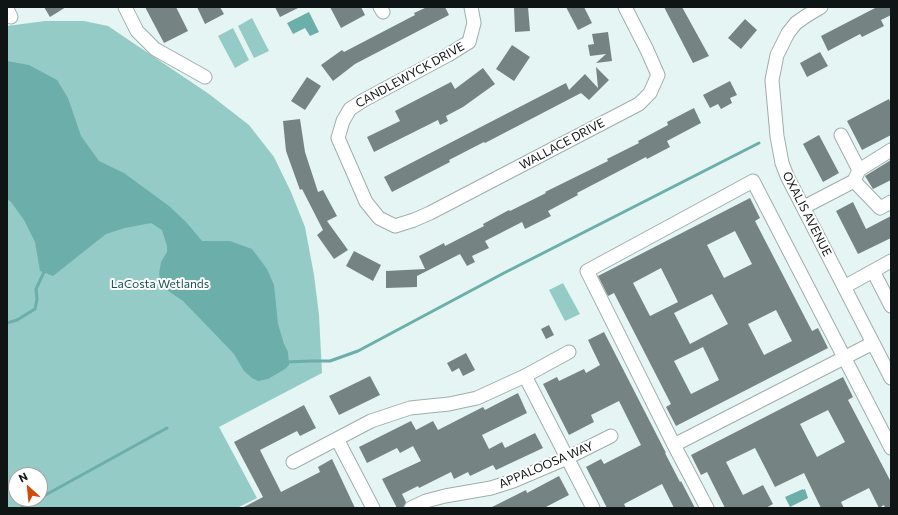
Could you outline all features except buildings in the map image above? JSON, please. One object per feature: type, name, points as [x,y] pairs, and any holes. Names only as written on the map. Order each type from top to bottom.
[{"type":"street","points":[[125,7],[137,31],[155,49],[205,77]]},
{"type":"street","name":"CANDLEWYCK DRIVE","points":[[430,213],[395,226],[379,218],[366,202],[338,138],[343,122],[350,109],[469,42],[474,23],[471,7]]},
{"type":"street","name":"WALLACE DRIVE","points":[[430,213],[639,104],[650,93],[658,75],[625,7]]},
{"type":"street","name":"OXALIS AVENUE","points":[[821,7],[806,16],[788,32],[777,55],[772,80],[777,136],[782,163],[787,176],[891,378]]},
{"type":"street","points":[[841,135],[856,176],[880,208],[891,202]]},
{"type":"street","points":[[804,207],[856,176],[891,150]]},
{"type":"street","points":[[707,508],[587,271],[753,181],[891,448]]},
{"type":"street","points":[[844,287],[891,261]]},
{"type":"street","points":[[873,271],[891,306]]},
{"type":"street","points":[[674,445],[873,343]]},
{"type":"street","points":[[293,462],[371,421],[410,408],[449,404],[477,398],[525,376],[569,352]]},
{"type":"street","points":[[525,376],[594,508]]},
{"type":"street","name":"APPALOOSA WAY","points":[[411,508],[426,501],[445,496],[492,488],[513,482],[567,458],[611,436]]},
{"type":"street","points":[[337,439],[373,508]]},
{"type":"green space","points":[[252,18],[269,51],[254,58],[238,26]]},
{"type":"green space","name":"LaCosta Wetlands","points":[[45,21],[84,21],[108,26],[209,94],[249,125],[274,157],[291,192],[305,227],[314,275],[319,315],[322,373],[219,427],[257,498],[237,508],[7,508],[7,26]]},
{"type":"green space","points":[[233,28],[249,60],[235,68],[218,36]]},
{"type":"green space","points":[[563,283],[580,314],[565,321],[549,290]]},
{"type":"shaded area","points":[[309,12],[319,32],[310,36],[305,28],[293,34],[287,23]]},
{"type":"shaded area","points":[[7,61],[29,65],[57,80],[68,98],[81,136],[99,161],[124,173],[169,206],[186,222],[202,241],[230,241],[252,249],[267,269],[274,285],[278,324],[288,352],[289,365],[285,369],[268,379],[258,381],[252,378],[244,371],[234,354],[183,301],[161,284],[159,274],[161,262],[167,252],[167,246],[162,230],[151,223],[125,228],[106,234],[53,276],[40,271],[35,242],[24,220],[11,202],[7,199]]},
{"type":"shaded area","points":[[805,489],[808,498],[790,507],[785,497]]},
{"type":"waterway","points":[[285,362],[330,361],[358,351],[504,273],[759,143]]},
{"type":"waterway","points":[[7,323],[17,320],[35,309],[37,299],[36,289],[44,272]]},
{"type":"waterway","points":[[48,494],[167,428]]}]
